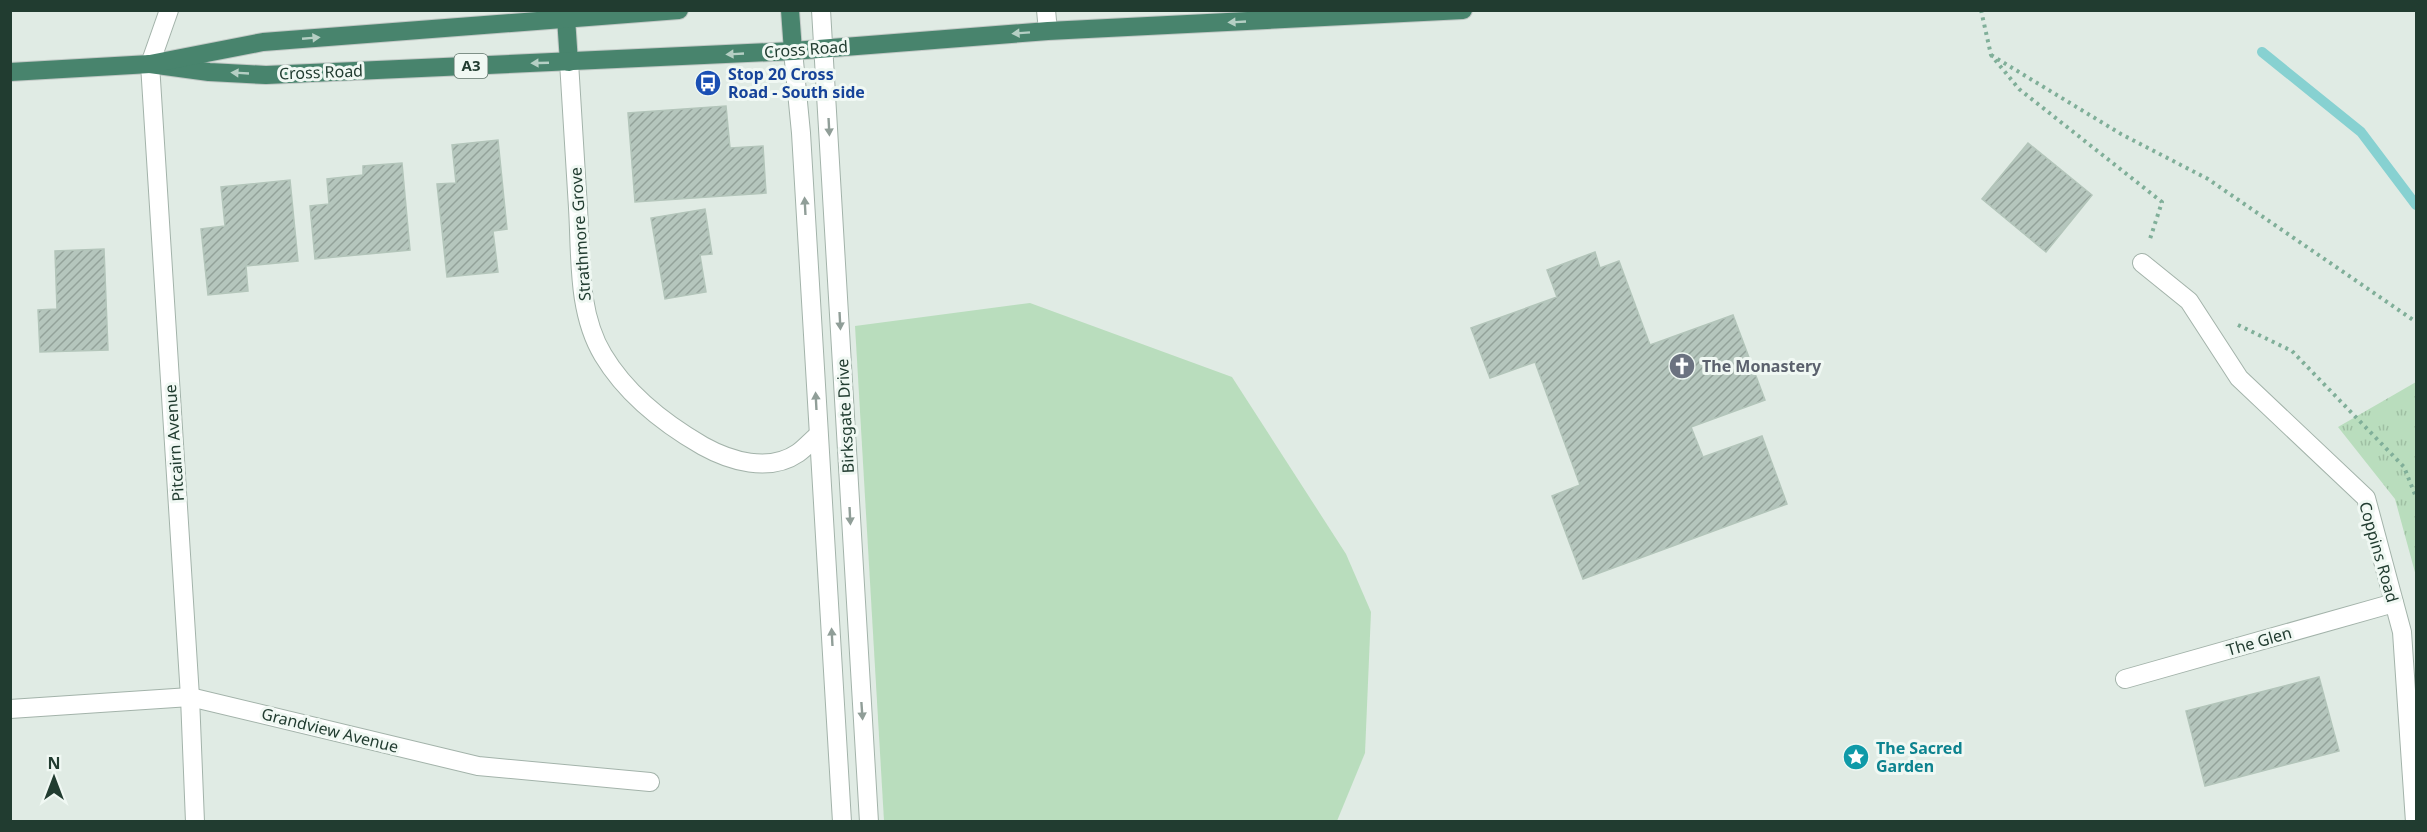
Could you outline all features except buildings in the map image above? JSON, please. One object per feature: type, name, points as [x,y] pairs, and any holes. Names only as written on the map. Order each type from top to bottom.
[{"type":"highway","name":"Cross Road","points":[[10,72],[150,64],[263,42],[679,10]]},
{"type":"highway","points":[[790,10],[793,51]]},
{"type":"highway","name":"Cross Road","points":[[150,64],[209,72],[266,75],[793,51],[1048,31],[1463,10]]},
{"type":"highway","points":[[566,18],[568,62]]},
{"type":"street","points":[[150,64],[169,10]]},
{"type":"street","name":"Birksgate Drive","points":[[821,10],[825,47],[869,822]]},
{"type":"street","points":[[1046,10],[1048,31]]},
{"type":"street","name":"Birksgate Drive","points":[[793,51],[801,133],[842,822]]},
{"type":"street","name":"Strathmore Grove","points":[[568,62],[582,279],[587,316],[602,353],[622,382],[648,409],[679,432],[715,453],[746,464],[777,462],[796,454],[818,435]]},
{"type":"street","name":"Pitcairn Avenue","points":[[150,64],[190,697],[195,822]]},
{"type":"street","name":"Coppins Road","points":[[2142,263],[2189,301],[2239,378],[2366,498],[2402,632],[2415,822]]},
{"type":"street","name":"The Glen","points":[[2125,679],[2394,603]]},
{"type":"street","name":"Grandview Avenue","points":[[10,709],[190,697],[478,766],[650,782]]},
{"type":"path","points":[[1981,10],[1991,56],[2019,88],[2162,202],[2142,263]]},
{"type":"path","points":[[1991,56],[2121,134],[2208,179],[2416,322]]},
{"type":"path","points":[[2230,321],[2292,351],[2404,467],[2416,497]]},
{"type":"green space","points":[[1030,303],[1232,377],[1346,554],[1371,612],[1365,753],[1337,821],[884,821],[855,326]]},
{"type":"green space","points":[[2416,382],[2416,576],[2395,499],[2338,427]]},
{"type":"waterway","points":[[2262,52],[2361,132],[2416,205]]},
{"type":"place","name":"Stop 20 Cross Road - South side","points":[[708,83]]},
{"type":"place","name":"The Monastery","points":[[1682,366]]},
{"type":"place","name":"The Sacred Garden","points":[[1856,757]]}]
